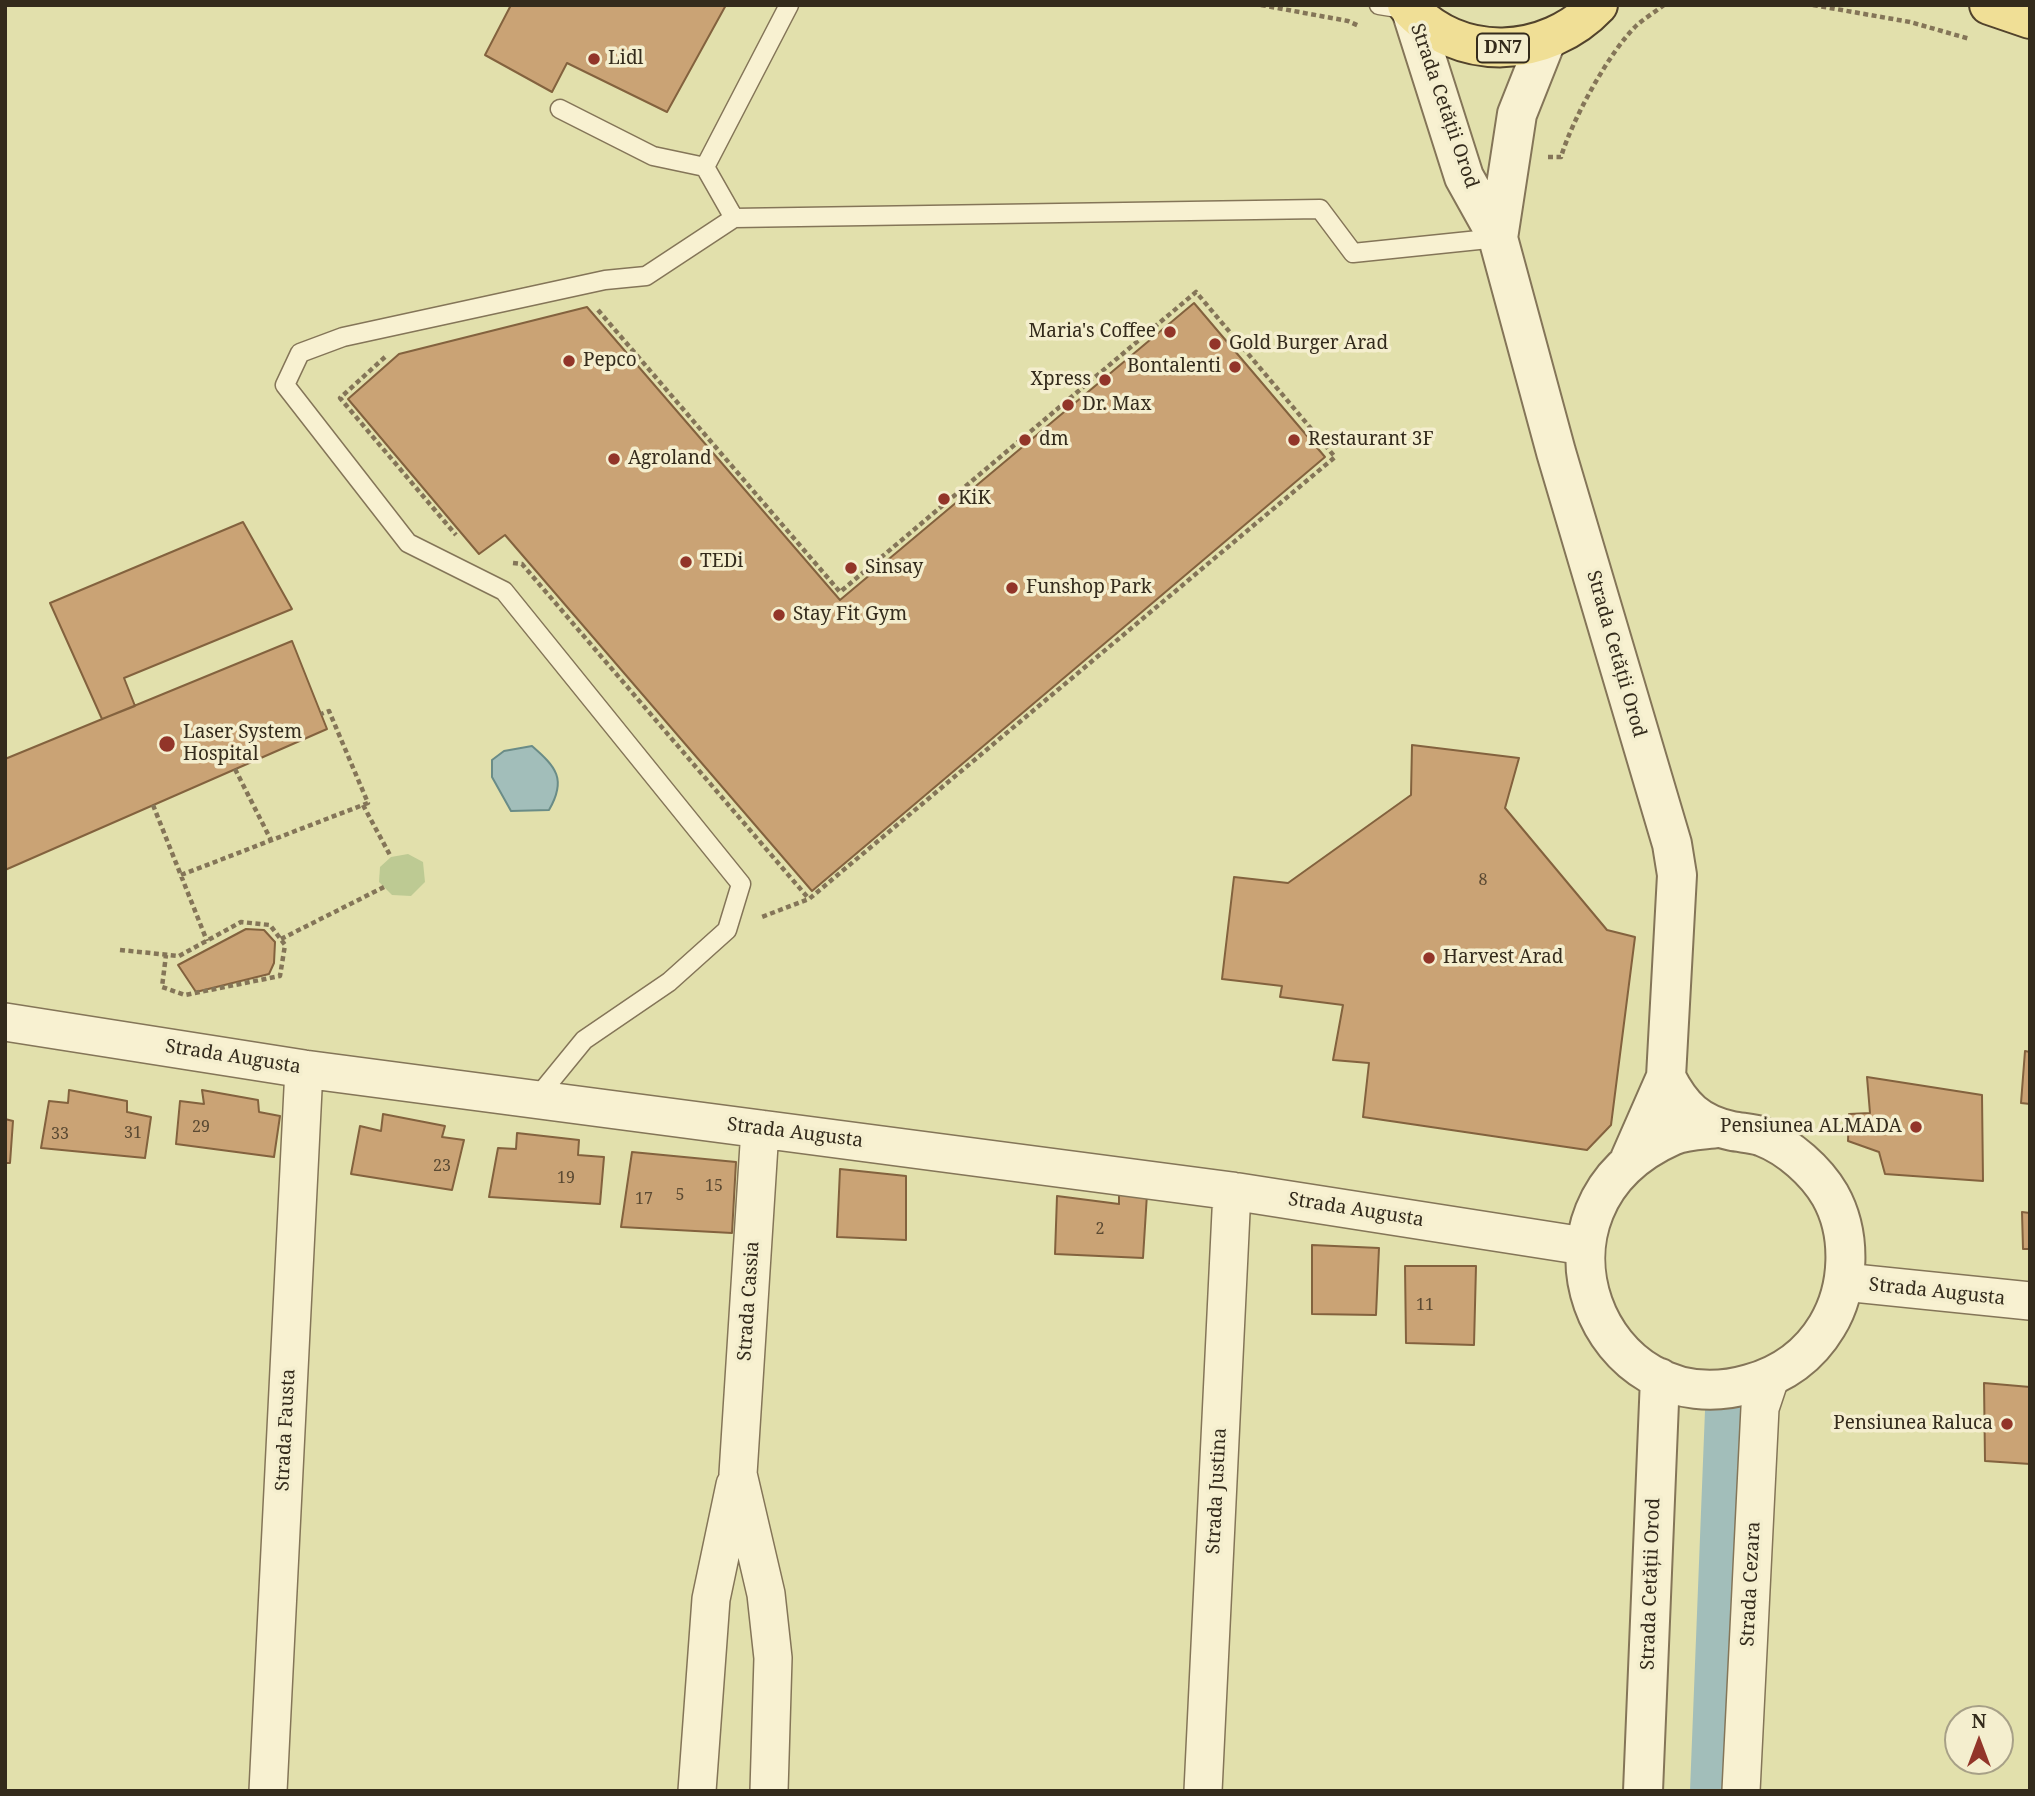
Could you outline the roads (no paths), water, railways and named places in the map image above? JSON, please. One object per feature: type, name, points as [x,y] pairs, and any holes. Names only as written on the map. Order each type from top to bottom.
[{"type":"main road","name":"DN7","points":[[1399,7],[1427,24],[1472,45],[1522,47],[1546,41],[1575,26],[1598,5]]},
{"type":"main road","points":[[1989,5],[2030,19]]},
{"type":"street","name":"Strada Cetății Orod","points":[[1399,7],[1464,177],[1498,238],[1556,452],[1672,844],[1677,875],[1666,1077],[1630,1159],[1598,1198],[1584,1246],[1586,1287],[1601,1324],[1626,1356],[1660,1378],[1696,1389],[1734,1389],[1770,1378],[1797,1362],[1819,1339],[1835,1313],[1844,1282],[1844,1238],[1830,1195],[1802,1160],[1763,1137],[1718,1128],[1686,1110],[1666,1077]]},
{"type":"street","name":"Strada Cetății Orod","points":[[1498,238],[1517,114],[1546,41]]},
{"type":"street","name":"Strada Augusta","points":[[5,1022],[304,1069],[1232,1191],[1584,1246]]},
{"type":"street","name":"Strada Fausta","points":[[268,1791],[304,1069]]},
{"type":"street","name":"Strada Cetății Orod","points":[[1630,1159],[1674,1134],[1718,1128]]},
{"type":"street","name":"Strada Cassia","points":[[697,1791],[710,1599],[738,1474],[760,1129]]},
{"type":"street","name":"Strada Justina","points":[[1203,1791],[1232,1191]]},
{"type":"street","name":"Strada Augusta","points":[[1844,1282],[2030,1301]]},
{"type":"street","name":"Strada Cetății Orod","points":[[1643,1791],[1660,1378]]},
{"type":"street","name":"Strada Cezara","points":[[1741,1791],[1760,1408],[1770,1378]]},
{"type":"street","name":"Strada Cassia","points":[[738,1474],[766,1594],[773,1658],[769,1791]]},
{"type":"lane","points":[[705,167],[789,5]]},
{"type":"lane","points":[[560,109],[653,156],[705,167],[734,218]]},
{"type":"lane","points":[[535,1100],[584,1040],[669,982],[727,930],[741,884],[504,591],[408,543],[285,385],[300,353],[344,337],[605,280],[646,276],[734,218],[1320,209],[1353,253],[1498,238]]},
{"type":"water","points":[[532,746],[553,767],[558,782],[557,790],[549,810],[511,811],[492,777],[492,760],[504,751]]},
{"type":"waterway","points":[[1709,1791],[1724,1411]]},
{"type":"place","name":"Lidl","points":[[594,59]]},
{"type":"place","name":"Maria's Coffee","points":[[1170,332]]},
{"type":"place","name":"Gold Burger Arad","points":[[1215,344]]},
{"type":"place","name":"Pepco","points":[[569,361]]},
{"type":"place","name":"Bontalenti","points":[[1235,367]]},
{"type":"place","name":"Xpress","points":[[1105,380]]},
{"type":"place","name":"Dr. Max","points":[[1068,405]]},
{"type":"place","name":"dm","points":[[1025,440]]},
{"type":"place","name":"Restaurant 3F","points":[[1294,440]]},
{"type":"place","name":"Agroland","points":[[614,459]]},
{"type":"place","name":"KiK","points":[[944,499]]},
{"type":"place","name":"TEDi","points":[[686,562]]},
{"type":"place","name":"Sinsay","points":[[851,568]]},
{"type":"place","name":"Funshop Park","points":[[1012,588]]},
{"type":"place","name":"Stay Fit Gym","points":[[779,615]]},
{"type":"place","name":"Laser System Hospital","points":[[167,744]]},
{"type":"place","name":"Harvest Arad","points":[[1429,958]]},
{"type":"place","name":"Pensiunea ALMADA","points":[[1916,1127]]},
{"type":"place","name":"Pensiunea Raluca","points":[[2007,1424]]}]
